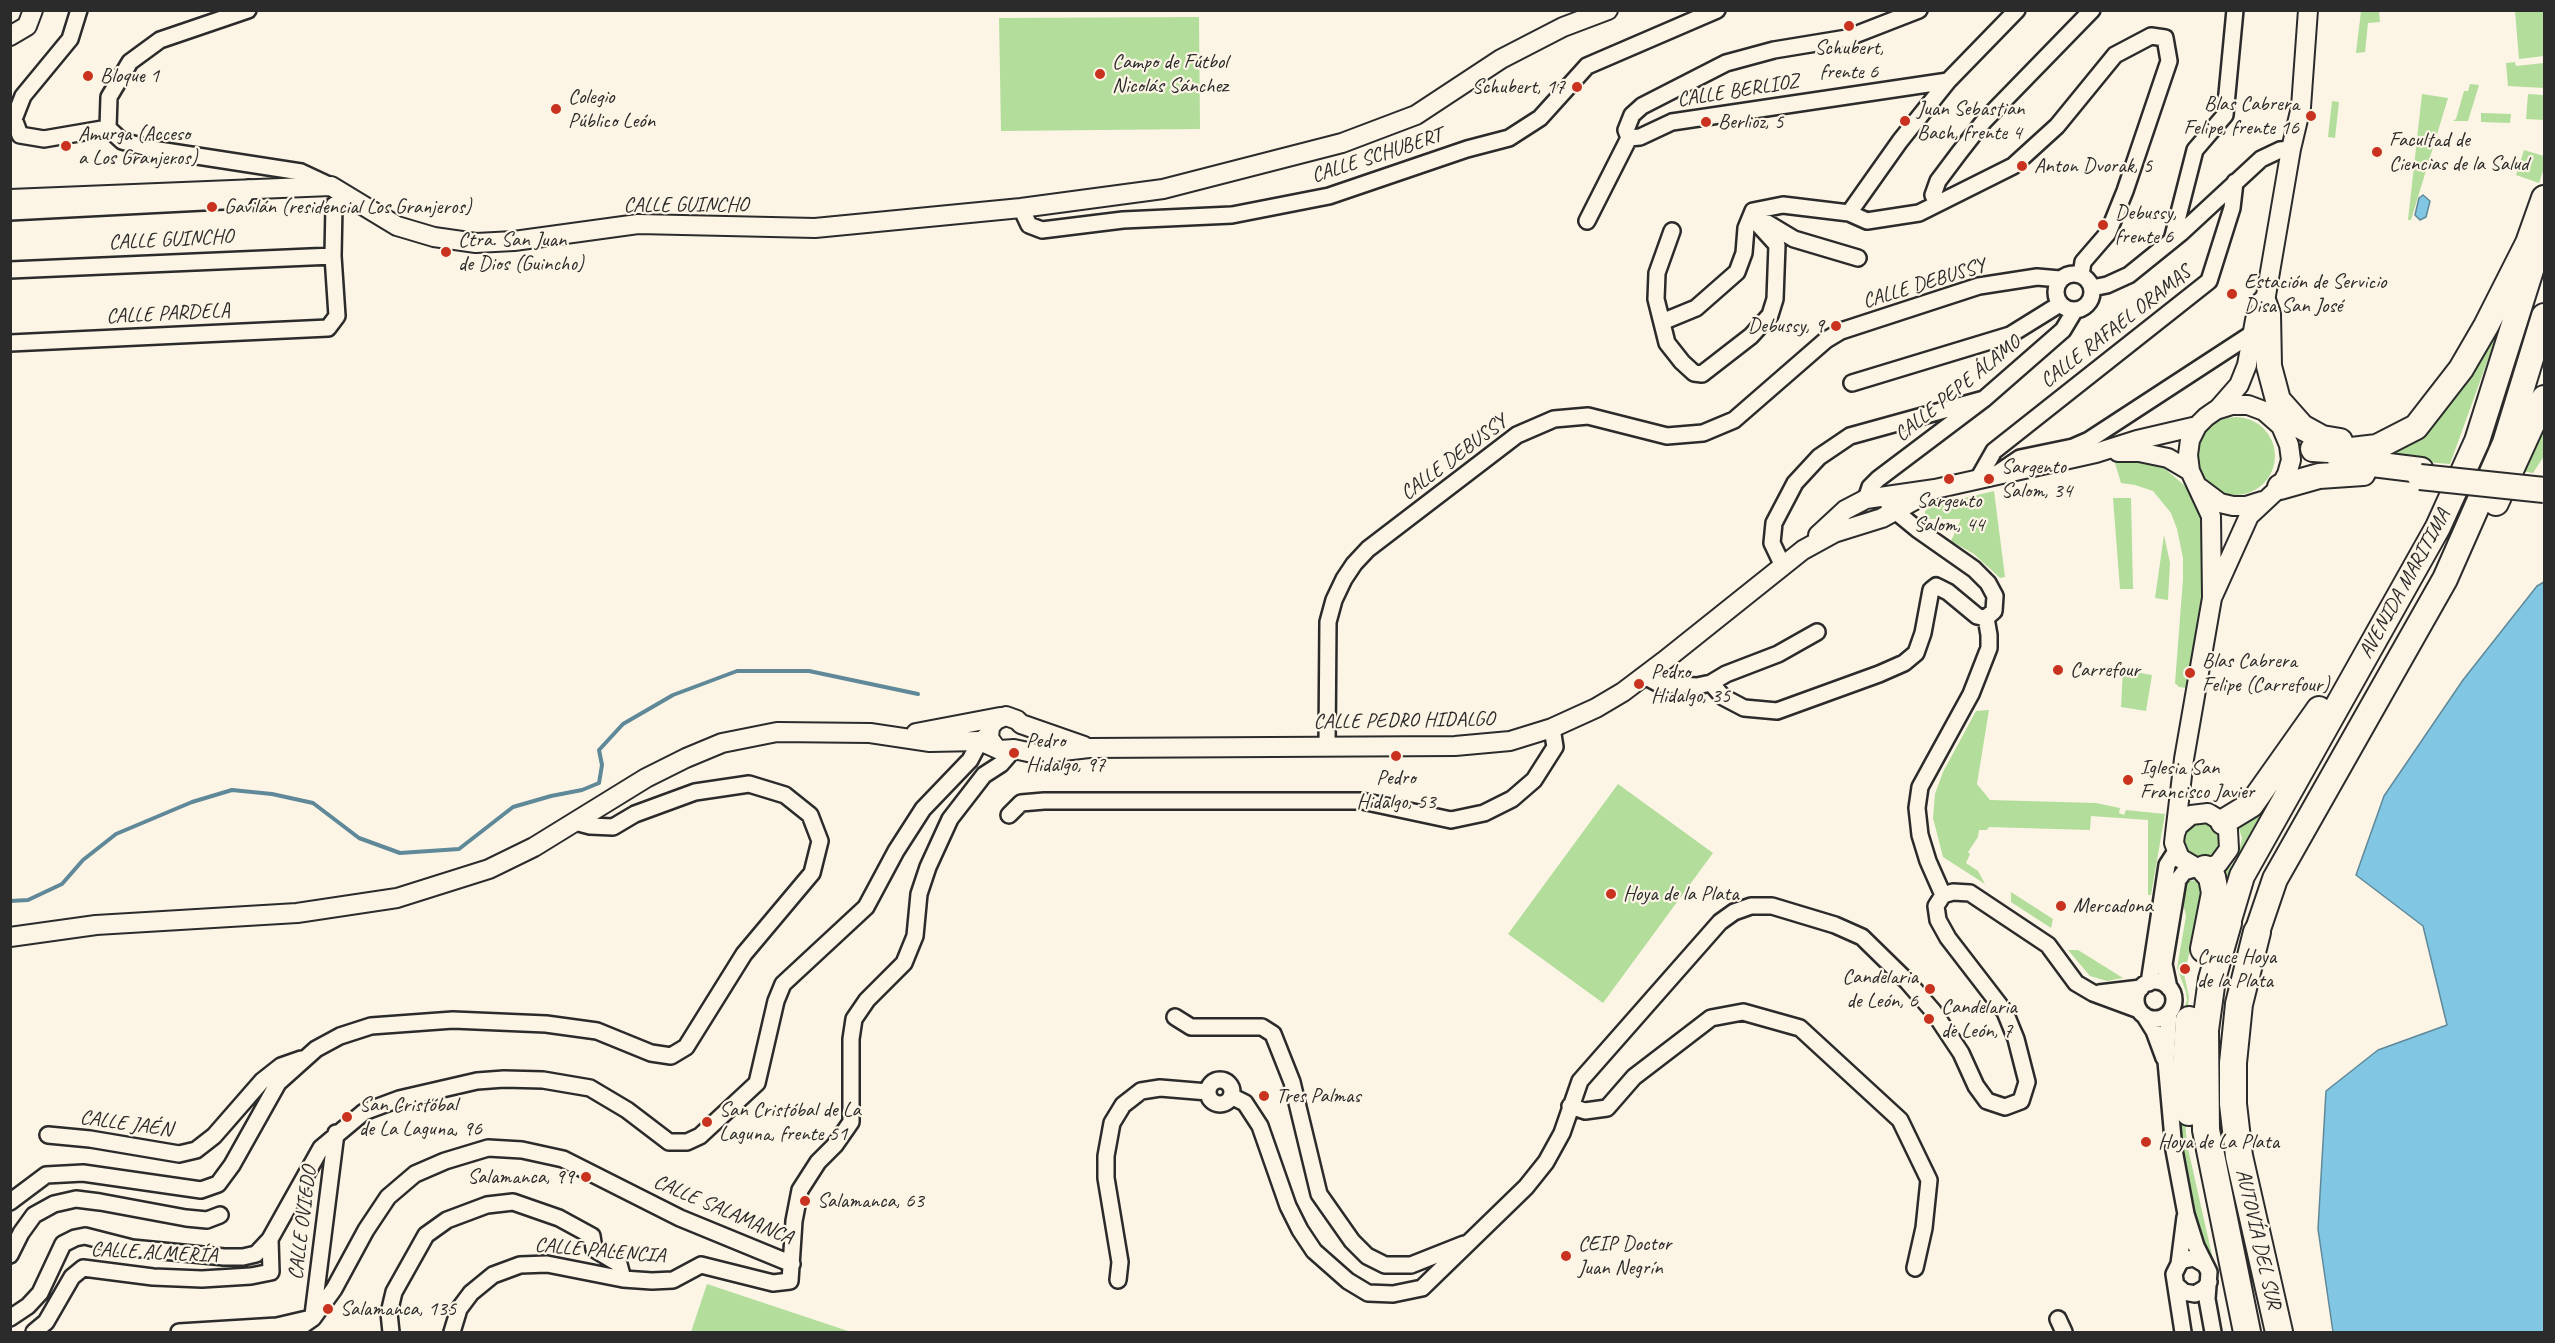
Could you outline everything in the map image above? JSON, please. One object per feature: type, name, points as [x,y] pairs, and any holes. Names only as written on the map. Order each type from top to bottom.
[{"type":"highway","points":[[2313,449],[2343,451],[2377,447],[2416,427],[2461,369],[2486,326],[2528,243],[2544,198]]},
{"type":"highway","name":"AVENIDA MARITIMA","points":[[2228,923],[2242,876],[2438,528],[2477,441],[2544,229]]},
{"type":"highway","points":[[2264,303],[2268,314],[2267,350],[2274,390],[2286,412],[2302,427],[2322,438],[2335,441],[2374,438],[2394,431],[2433,407]]},
{"type":"highway","name":"AVENIDA MARITIMA","points":[[2257,932],[2275,879],[2445,579],[2505,443],[2544,316]]},
{"type":"highway","points":[[2445,579],[2494,508],[2544,398]]},
{"type":"highway","points":[[2280,426],[2313,449],[2336,460],[2544,490]]},
{"type":"highway","points":[[2276,491],[2319,476],[2367,472],[2420,473],[2544,483]]},
{"type":"highway","points":[[2215,818],[2235,817],[2252,803],[2360,648],[2400,597]]},
{"type":"highway","points":[[2201,869],[2212,877],[2215,893],[2209,928],[2195,982],[2190,1017],[2186,1063],[2189,1114],[2199,1174],[2233,1264]]},
{"type":"highway","name":"AUTOVÍA DEL SUR","points":[[2228,923],[2208,1004],[2204,1072],[2206,1130],[2247,1332]]},
{"type":"highway","name":"AUTOVÍA DEL SUR","points":[[2257,932],[2239,1004],[2233,1063],[2233,1104],[2239,1156],[2279,1332]]},
{"type":"street","points":[[10,36],[27,26],[33,10]]},
{"type":"street","points":[[79,10],[69,39],[23,96],[14,119],[20,135],[44,139],[108,128]]},
{"type":"street","points":[[248,10],[160,40],[130,62],[109,97],[108,128],[122,141],[152,149],[301,172],[331,186]]},
{"type":"street","name":"CALLE GUINCHO","points":[[331,186],[397,226],[434,237],[476,243],[514,241],[638,224],[815,228],[1021,208],[1163,189],[1342,143],[1416,115],[1501,59],[1563,27],[1608,10]]},
{"type":"street","name":"CALLE SCHUBERT","points":[[1021,208],[1029,225],[1042,230],[1123,220],[1232,215],[1329,196],[1456,153],[1509,138],[1540,118],[1587,66],[1717,10]]},
{"type":"street","points":[[1587,221],[1629,138],[1626,130],[1632,115],[1642,106],[1725,63],[1774,50],[1847,38],[1919,10]]},
{"type":"street","points":[[1849,213],[1900,141],[1948,81],[2017,10]]},
{"type":"street","points":[[1937,204],[1933,195],[1935,188],[1959,153],[1984,122],[2092,10]]},
{"type":"street","points":[[2172,240],[2194,150],[2225,115],[2235,10]]},
{"type":"street","points":[[2212,598],[2249,516],[2276,491],[2287,474],[2290,460],[2289,445],[2269,404],[2262,378],[2260,342],[2264,303],[2291,149],[2301,107],[2308,10]]},
{"type":"street","points":[[1753,211],[1784,205],[1849,213],[1867,221],[1919,213],[2013,166],[2057,126],[2115,55],[2151,36],[2165,38],[2169,61],[2125,191],[2108,233],[2083,262],[2081,275]]},
{"type":"street","name":"CALLE BERLIOZ","points":[[1629,138],[1641,137],[1672,122],[1948,81]]},
{"type":"street","points":[[2092,288],[2130,276],[2270,153],[2291,149]]},
{"type":"street","name":"CALLE RAFAEL ORAMAS","points":[[1987,477],[1994,451],[2209,280],[2232,208],[2235,182]]},
{"type":"street","points":[[10,199],[331,186]]},
{"type":"street","points":[[10,212],[242,200],[249,188]]},
{"type":"street","points":[[333,256],[334,205],[349,197]]},
{"type":"street","points":[[1662,322],[1696,309],[1737,272],[1744,253],[1746,228],[1753,211]]},
{"type":"street","points":[[1753,211],[1769,225],[1794,238],[1858,258]]},
{"type":"street","points":[[1672,231],[1657,273],[1656,299],[1667,343],[1694,373],[1702,374],[1751,336],[1770,315],[1775,299],[1777,245],[1757,223],[1753,211]]},
{"type":"street","name":"CALLE GUINCHO","points":[[10,270],[333,256]]},
{"type":"street","name":"CALLE PARDELA","points":[[10,343],[328,328],[337,316],[333,256]]},
{"type":"street","points":[[2070,274],[2081,275],[2086,278],[2092,288],[2091,300],[2087,306],[2075,310],[2060,304],[2055,294],[2060,279],[2070,274]]},
{"type":"street","name":"CALLE DEBUSSY","points":[[1327,746],[1328,622],[1334,600],[1344,579],[1368,549],[1517,435],[1554,419],[1588,416],[1667,436],[1703,433],[1734,420],[1826,340],[1841,331],[1979,286],[2037,277],[2060,279]]},
{"type":"street","points":[[2201,869],[2185,863],[2175,843],[2184,759],[2212,598],[2211,516],[2194,478],[2188,455],[2190,440],[2197,426],[2216,410],[2239,385],[2247,365],[2255,320],[2264,303]]},
{"type":"street","points":[[1852,383],[2010,335],[2060,304]]},
{"type":"street","name":"CALLE PEPE ÁLAMO","points":[[1870,498],[1870,487],[1878,479],[1984,399],[2062,330],[2075,310]]},
{"type":"street","points":[[1987,477],[2020,458],[2073,447],[2089,440],[2253,333]]},
{"type":"street","points":[[1782,564],[1772,543],[1774,523],[1795,483],[1819,457],[1850,436],[1984,399]]},
{"type":"street","points":[[2216,410],[2232,405],[2248,405],[2264,411],[2280,426]]},
{"type":"street","name":"CALLE PEDRO HIDALGO","points":[[1803,550],[1845,510],[1870,498],[1935,489],[2096,453],[2137,440],[2197,426]]},
{"type":"street","name":"CALLE PEDRO HIDALGO","points":[[2096,453],[2139,452],[2168,458],[2194,478]]},
{"type":"street","points":[[2194,478],[2214,499],[2233,506],[2246,506],[2276,491]]},
{"type":"street","name":"CALLE PEDRO HIDALGO","points":[[1089,748],[1455,747],[1510,741],[1552,728],[1623,693],[1749,594],[1782,564],[1803,550],[1834,533],[1882,518],[1935,489]]},
{"type":"street","points":[[1870,498],[1904,506],[1917,529],[1974,569],[1988,583],[1995,596],[1994,610],[1986,618]]},
{"type":"street","points":[[1845,510],[1846,520],[1855,526]]},
{"type":"street","points":[[1711,683],[1723,697],[1744,708],[1777,711],[1879,674],[1904,663],[1916,653],[1923,633],[1931,590],[1936,585],[1977,616],[1986,618]]},
{"type":"street","points":[[1943,895],[1920,835],[1917,808],[1920,787],[1971,694],[1989,648],[1986,618]]},
{"type":"street","points":[[1644,676],[1659,684],[1697,686],[1711,683],[1726,674],[1778,654],[1817,632]]},
{"type":"street","points":[[995,743],[992,723],[1000,717]]},
{"type":"street","points":[[893,736],[1000,717],[1012,717],[1021,724],[1089,748]]},
{"type":"street","points":[[10,937],[96,925],[297,913],[397,898],[489,869],[534,847],[646,778],[722,743],[777,732],[823,731],[893,736],[930,742],[995,743],[1022,741],[1021,724]]},
{"type":"street","points":[[1009,815],[1021,803],[1044,801],[1362,801],[1451,820],[1484,813],[1512,799],[1534,780],[1555,747],[1552,728]]},
{"type":"street","points":[[10,1318],[28,1306],[40,1293],[63,1244],[75,1238],[85,1236],[132,1248],[224,1257],[256,1254],[270,1239],[321,1148],[336,1133],[364,1112],[399,1099],[477,1081],[543,1080],[590,1088],[627,1110],[669,1142],[687,1142],[700,1136],[757,1083],[776,1001],[783,984],[866,907],[896,851],[923,809],[970,760],[995,743],[1037,754],[1089,748]]},
{"type":"street","name":"CALLE SALAMANCA","points":[[293,1332],[313,1318],[334,1289],[366,1230],[388,1197],[415,1174],[445,1161],[488,1148],[522,1150],[563,1160],[680,1218],[792,1264],[794,1221],[800,1190],[818,1162],[835,1145],[851,1122],[851,1039],[854,1019],[867,1000],[904,963],[915,936],[922,885],[950,819],[984,775],[1001,764],[995,743]]},
{"type":"street","points":[[2184,759],[2184,786],[2187,793],[2215,818],[2230,839],[2229,849],[2218,864],[2184,872],[2178,880],[2164,964],[2174,1003],[2169,1013],[2166,1061],[2174,1150],[2186,1214],[2196,1246],[2209,1272],[2207,1299],[2212,1330]]},
{"type":"street","points":[[10,1202],[46,1175],[83,1173],[201,1190],[218,1184],[278,1083],[316,1048],[340,1036],[371,1026],[453,1020],[546,1024],[597,1031],[651,1053],[670,1056],[686,1047],[744,954],[812,873],[820,841],[810,815],[785,795],[749,784],[695,792],[634,814],[613,826],[590,826],[575,822]]},
{"type":"street","points":[[2166,1061],[2154,1031],[2141,1013],[2136,999],[2145,985],[2167,865],[2178,826],[2191,815],[2215,818]]},
{"type":"street","points":[[1118,1280],[1120,1262],[1106,1178],[1106,1156],[1112,1123],[1123,1105],[1141,1090],[1160,1088],[1208,1092],[1210,1099],[1219,1104],[1228,1101],[1231,1096],[1245,1103],[1260,1126],[1288,1206],[1314,1251],[1348,1281],[1368,1293],[1393,1294],[1422,1288],[1526,1187],[1546,1162],[1562,1133],[1580,1081],[1720,922],[1734,912],[1751,906],[1772,906],[1796,912],[1862,937],[1933,1011],[1961,1053],[1976,1086],[1987,1101],[2005,1107],[2021,1101],[2027,1082],[2016,1039],[2005,1012],[1948,938],[1938,920],[1936,906],[1943,895],[1953,892],[1970,893],[2048,945],[2076,983],[2093,993],[2141,1013],[2160,1018],[2169,1013]]},
{"type":"street","points":[[2093,993],[2160,982],[2169,988]]},
{"type":"street","points":[[1570,1106],[1585,1110],[1607,1108],[1634,1077],[1711,1018],[1743,1012],[1800,1028],[1900,1120],[1929,1180],[1924,1228],[1915,1268]]},
{"type":"street","points":[[1175,1017],[1191,1027],[1262,1027],[1274,1034],[1292,1082],[1319,1194],[1352,1241],[1367,1256],[1385,1265],[1411,1265],[1472,1241]]},
{"type":"street","name":"CALLE JAÉN","points":[[48,1135],[90,1139],[179,1154],[196,1150],[214,1136],[262,1081],[281,1066],[306,1058]]},
{"type":"street","name":"CALLE OVIEDO","points":[[313,1318],[336,1133]]},
{"type":"street","points":[[10,1255],[21,1233],[34,1215],[54,1204],[76,1199],[186,1218],[207,1220],[220,1215]]},
{"type":"street","points":[[391,1332],[389,1313],[394,1292],[426,1235],[447,1220],[487,1205],[513,1202],[559,1218],[576,1227],[592,1236],[594,1249],[619,1264],[623,1279]]},
{"type":"street","points":[[2183,1326],[2174,1274],[2179,1264],[2186,1214]]},
{"type":"street","name":"CALLE ALMERÍA","points":[[34,1332],[46,1322],[72,1277],[82,1268],[153,1277],[202,1279],[250,1276],[271,1272],[270,1239]]},
{"type":"street","points":[[2179,1264],[2183,1260],[2194,1258],[2204,1264]]},
{"type":"street","name":"CALLE PALENCIA","points":[[452,1332],[459,1309],[471,1293],[494,1275],[520,1265],[547,1264],[623,1279],[673,1280],[701,1265],[772,1283],[790,1281],[792,1264]]},
{"type":"street","points":[[2176,1285],[2184,1292],[2192,1294],[2205,1288],[2209,1282]]},
{"type":"street","points":[[2183,1326],[2192,1294]]},
{"type":"street","points":[[2192,1294],[2212,1330]]},
{"type":"street","points":[[178,1332],[277,1326],[313,1318]]},
{"type":"green space","points":[[2361,11],[2379,11],[2380,22],[2368,23],[2365,52],[2356,53]]},
{"type":"green space","points":[[2515,11],[2544,11],[2544,56],[2519,59]]},
{"type":"green space","name":"Campo de Fútbol Nicolás Sánchez","points":[[1199,17],[1200,129],[1001,131],[999,18]]},
{"type":"green space","points":[[2515,62],[2516,66],[2544,63],[2544,88],[2508,86],[2506,63]]},
{"type":"green space","points":[[2470,84],[2479,85],[2468,121],[2453,121],[2456,119],[2464,91],[2468,91]]},
{"type":"green space","points":[[2422,94],[2448,98],[2411,220],[2408,220]]},
{"type":"green space","points":[[2528,94],[2544,95],[2544,120],[2526,119]]},
{"type":"green space","points":[[2332,101],[2339,102],[2335,138],[2328,137]]},
{"type":"green space","points":[[2481,113],[2511,114],[2510,123],[2481,122]]},
{"type":"green space","points":[[2524,150],[2544,156],[2544,168],[2539,183],[2516,175]]},
{"type":"green space","points":[[2503,318],[2450,464],[2382,457]]},
{"type":"green space","points":[[2228,417],[2244,417],[2258,423],[2269,434],[2275,448],[2275,464],[2269,478],[2258,489],[2244,495],[2228,495],[2214,489],[2203,478],[2197,464],[2197,448],[2203,434],[2214,423]]},
{"type":"green space","points":[[2544,419],[2544,456],[2533,473],[2522,471]]},
{"type":"green space","points":[[2114,460],[2164,468],[2184,485],[2193,497],[2203,522],[2205,575],[2186,688],[2179,687],[2175,683],[2183,579],[2183,558],[2177,529],[2171,513],[2153,491],[2121,483]]},
{"type":"green space","points":[[1994,491],[2005,577],[2000,578],[1974,554],[1951,541],[1961,519],[1925,519],[1925,511],[1931,506]]},
{"type":"green space","points":[[2113,498],[2131,498],[2133,589],[2120,589]]},
{"type":"green space","points":[[2164,535],[2170,563],[2168,600],[2155,598]]},
{"type":"green space","points":[[2123,670],[2152,675],[2146,711],[2121,707]]},
{"type":"green space","points":[[1989,710],[1977,784],[1990,800],[2096,803],[2120,808],[2119,813],[2124,815],[2126,810],[2165,814],[2151,895],[2148,895],[2148,820],[2091,816],[2090,830],[1989,827],[1987,830],[1979,830],[1978,837],[1968,852],[1970,854],[1966,863],[1978,871],[1985,884],[1943,857],[1933,818],[1935,794],[1943,772],[1976,711]]},
{"type":"green space","points":[[2301,747],[2227,894],[2219,875],[2231,866],[2238,856],[2242,838],[2238,825]]},
{"type":"green space","name":"Hoya de la Plata","points":[[1618,784],[1713,853],[1603,1003],[1508,934]]},
{"type":"green space","points":[[2202,823],[2215,828],[2220,841],[2215,854],[2202,859],[2189,854],[2184,841],[2189,828]]},
{"type":"green space","points":[[2199,880],[2204,883],[2197,924],[2184,974],[2189,997],[2184,1041],[2184,1108],[2187,1144],[2214,1264],[2203,1252],[2188,1195],[2178,1123],[2174,1041],[2187,1000],[2177,968],[2186,916],[2182,899],[2184,885],[2189,881]]},
{"type":"green space","points":[[2011,892],[2053,919],[2051,928],[2011,902]]},
{"type":"green space","points":[[2068,950],[2078,950],[2123,978],[2107,981],[2090,976]]},
{"type":"green space","points":[[707,1284],[851,1332],[691,1332]]},
{"type":"water","points":[[2423,195],[2430,201],[2426,217],[2420,220],[2415,215],[2419,198]]},
{"type":"water","points":[[2544,582],[2544,1332],[2333,1332],[2318,1229],[2326,1091],[2378,1050],[2447,1025],[2423,926],[2356,875],[2384,796],[2463,680],[2537,586]]},
{"type":"waterway","points":[[10,901],[28,900],[62,884],[83,860],[116,834],[192,802],[232,790],[272,794],[313,803],[359,838],[400,853],[459,849],[513,807],[582,790],[599,783],[602,765],[599,750],[623,724],[673,695],[737,671],[809,671],[918,694]]},
{"type":"place","name":"Schubert, frente 6","points":[[1849,26]]},
{"type":"place","name":"Campo de Fútbol Nicolás Sánchez","points":[[1100,74]]},
{"type":"place","name":"Bloque 1","points":[[88,76]]},
{"type":"place","name":"Schubert, 17","points":[[1577,87]]},
{"type":"place","name":"Colegio Público León","points":[[556,109]]},
{"type":"place","name":"Blas Cabrera Felipe, frente 16","points":[[2311,116]]},
{"type":"place","name":"Juan Sebastian Bach, frente 4","points":[[1905,121]]},
{"type":"place","name":"Berlioz, 5","points":[[1706,122]]},
{"type":"place","name":"Amurga (Acceso a Los Granjeros)","points":[[66,146]]},
{"type":"place","name":"Facultad de Ciencias de la Salud","points":[[2377,152]]},
{"type":"place","name":"Anton Dvorak, 5","points":[[2022,166]]},
{"type":"place","name":"Gavilán (residencial Los Granjeros)","points":[[212,207]]},
{"type":"place","name":"Debussy, frente 6","points":[[2103,225]]},
{"type":"place","name":"Ctra. San Juan de Dios (Guincho)","points":[[446,252]]},
{"type":"place","name":"Estación de Servicio Disa San José","points":[[2232,294]]},
{"type":"place","name":"Debussy, 9","points":[[1836,326]]},
{"type":"place","name":"Sargento Salom, 44","points":[[1949,479]]},
{"type":"place","name":"Sargento Salom, 34","points":[[1989,479]]},
{"type":"place","name":"Carrefour","points":[[2058,670]]},
{"type":"place","name":"Blas Cabrera Felipe (Carrefour)","points":[[2190,673]]},
{"type":"place","name":"Pedro Hidalgo, 35","points":[[1639,684]]},
{"type":"place","name":"Pedro Hidalgo, 97","points":[[1014,753]]},
{"type":"place","name":"Pedro Hidalgo, 53","points":[[1396,756]]},
{"type":"place","name":"Iglesia San Francisco Javier","points":[[2128,780]]},
{"type":"place","name":"Hoya de la Plata","points":[[1611,894]]},
{"type":"place","name":"Mercadona","points":[[2061,906]]},
{"type":"place","name":"Cruce Hoya de la Plata","points":[[2185,969]]},
{"type":"place","name":"Candelaria de León, 6","points":[[1930,989]]},
{"type":"place","name":"Candelaria de León, 7","points":[[1929,1019]]},
{"type":"place","name":"Tres Palmas","points":[[1264,1096]]},
{"type":"place","name":"San Cristóbal de La Laguna, 96","points":[[347,1117]]},
{"type":"place","name":"San Cristóbal de La Laguna, frente 51","points":[[707,1122]]},
{"type":"place","name":"Hoya de La Plata","points":[[2146,1142]]},
{"type":"place","name":"Salamanca, 99","points":[[586,1177]]},
{"type":"place","name":"Salamanca, 63","points":[[805,1201]]},
{"type":"place","name":"CEIP Doctor Juan Negrín","points":[[1566,1256]]},
{"type":"place","name":"Salamanca, 135","points":[[328,1309]]}]
